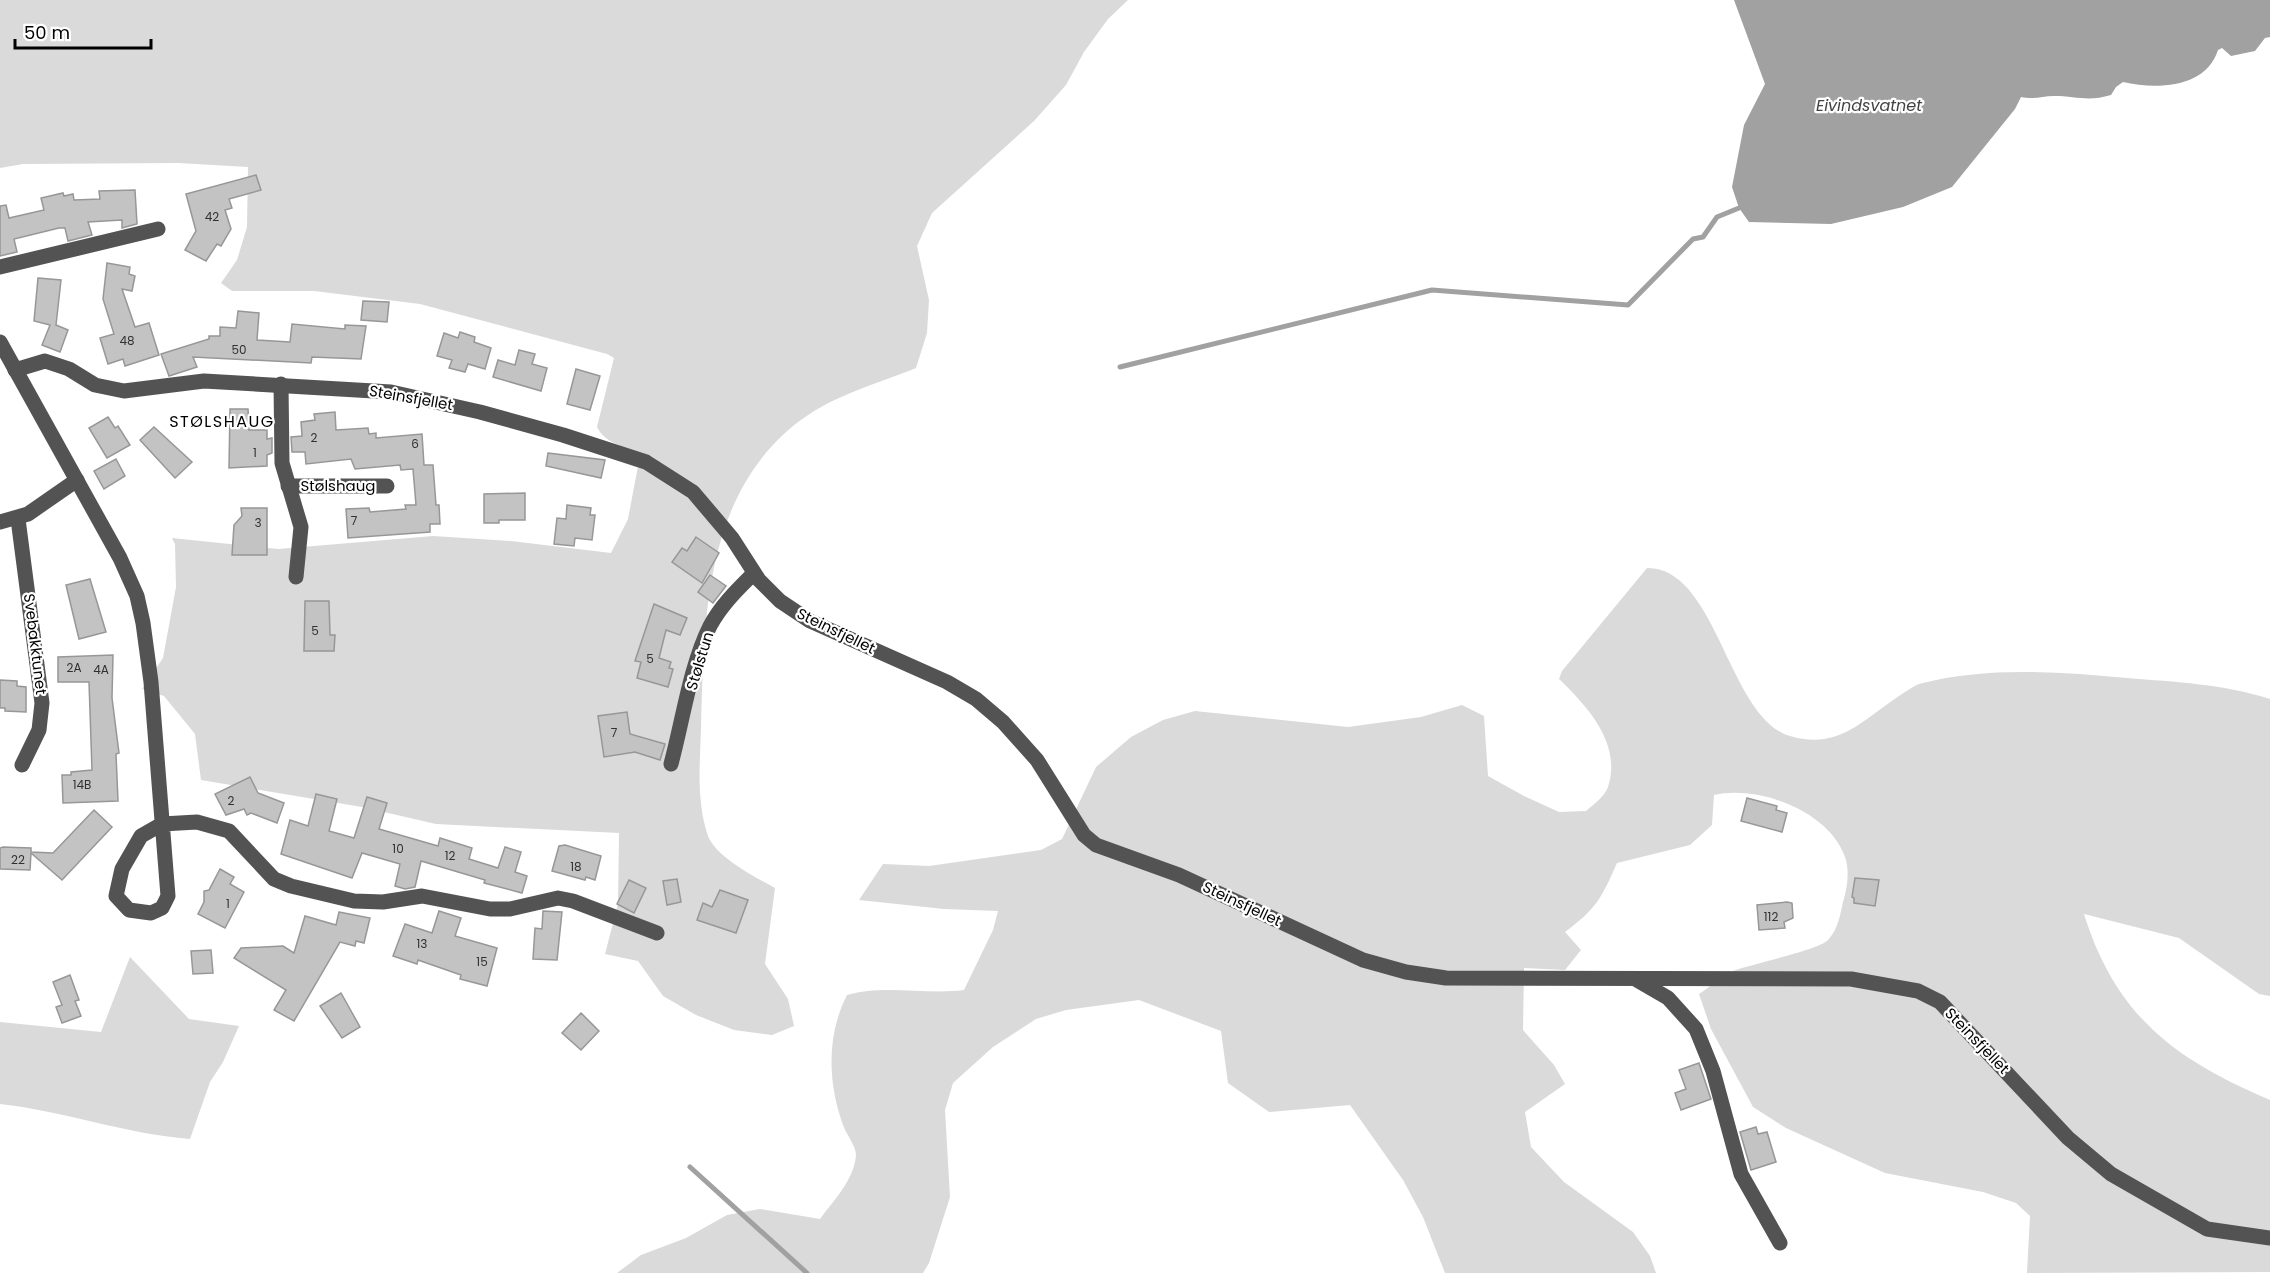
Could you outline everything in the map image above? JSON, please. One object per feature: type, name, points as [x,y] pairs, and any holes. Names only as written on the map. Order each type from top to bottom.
[{"type":"street","points":[[0,267],[158,229]]},
{"type":"street","points":[[0,342],[120,558],[137,596],[151,682],[162,824],[168,896],[162,908],[151,913],[129,910],[116,896],[122,868],[141,836],[162,824],[197,822],[230,831],[274,879],[291,886],[354,901],[383,902],[422,896],[490,909],[510,909],[558,898],[573,901],[657,933]]},
{"type":"street","name":"Steinsfjellet","points":[[15,370],[45,360],[58,364],[95,385],[124,391],[204,381],[391,392],[563,435],[646,462],[670,474],[693,492],[719,521],[754,573],[780,601],[810,621],[947,682],[976,699],[1003,722],[1037,760],[1084,835],[1096,845],[1179,875],[1363,960],[1406,972],[1446,978],[1851,979],[1918,991],[1940,1002],[2068,1138],[2111,1174],[2207,1229],[2270,1238]]},
{"type":"street","name":"Stølshaug","points":[[281,384],[282,463],[301,527],[296,577]]},
{"type":"street","points":[[0,522],[18,519],[35,510],[77,480]]},
{"type":"street","name":"Stølshaug","points":[[288,486],[387,486]]},
{"type":"street","name":"Svebakktunet","points":[[18,519],[42,703],[39,730],[22,765]]},
{"type":"street","name":"Stølstun","points":[[672,764],[700,652],[710,627],[724,604],[754,573]]},
{"type":"street","name":"Steinsfjellet","points":[[1634,979],[1668,998],[1695,1029],[1713,1071],[1730,1143],[1741,1174],[1780,1243]]},
{"type":"shaded area","points":[[0,0],[1128,0],[1108,19],[1084,52],[1066,85],[1034,121],[932,213],[917,246],[929,300],[927,333],[916,368],[839,398],[804,418],[788,431],[771,447],[749,477],[732,509],[720,544],[712,580],[704,654],[700,796],[704,823],[712,844],[727,859],[775,888],[765,964],[788,999],[794,1026],[772,1035],[734,1030],[696,1015],[663,996],[638,961],[605,954],[618,904],[619,833],[436,824],[362,807],[201,780],[195,734],[164,696],[142,689],[163,658],[176,587],[175,544],[172,538],[278,549],[433,536],[511,541],[611,553],[628,519],[639,461],[635,455],[606,438],[597,427],[614,358],[607,354],[420,304],[314,291],[232,291],[221,283],[237,260],[247,227],[248,167],[178,163],[23,164],[0,168]]},
{"type":"shaded area","points":[[1647,568],[1671,574],[1690,591],[1707,616],[1751,702],[1769,724],[1790,736],[1821,739],[1835,736],[1859,724],[1919,684],[1970,675],[2023,672],[2181,682],[2235,690],[2270,699],[2270,996],[2259,994],[2179,938],[2084,914],[2097,950],[2113,980],[2132,1007],[2153,1030],[2177,1050],[2205,1068],[2270,1100],[2270,1272],[2027,1273],[2030,1216],[2016,1203],[1983,1192],[1885,1173],[1786,1128],[1753,1107],[1711,1029],[1699,994],[1733,971],[1812,948],[1828,940],[1840,917],[1848,874],[1845,857],[1837,841],[1824,826],[1790,805],[1771,798],[1732,793],[1714,795],[1712,825],[1690,845],[1617,863],[1597,902],[1565,932],[1581,950],[1565,970],[1524,968],[1523,1030],[1554,1065],[1565,1084],[1525,1112],[1531,1147],[1564,1182],[1633,1232],[1650,1256],[1656,1273],[1445,1273],[1423,1217],[1403,1180],[1350,1105],[1269,1112],[1228,1083],[1221,1031],[1139,1000],[1066,1010],[1036,1019],[993,1047],[953,1083],[945,1110],[950,1197],[929,1263],[923,1273],[617,1273],[641,1255],[686,1238],[727,1215],[760,1209],[820,1219],[842,1189],[852,1173],[856,1155],[838,1109],[834,1093],[832,1060],[835,1027],[847,995],[876,990],[964,990],[993,930],[998,911],[944,909],[859,900],[883,864],[929,866],[1041,850],[1062,839],[1096,767],[1131,737],[1163,720],[1195,711],[1348,727],[1421,717],[1462,705],[1484,716],[1488,776],[1559,812],[1586,811],[1602,797],[1608,787],[1611,771],[1610,756],[1600,727],[1559,679],[1562,671]]},
{"type":"shaded area","points":[[130,957],[189,1019],[239,1026],[223,1062],[210,1082],[190,1139],[142,1132],[0,1104],[0,1022],[101,1032]]},
{"type":"water","name":"Eivindsvatnet","points":[[1734,0],[2270,0],[2270,37],[2265,38],[2255,51],[2231,56],[2222,48],[2218,50],[2212,63],[2203,72],[2179,83],[2150,86],[2123,82],[2111,95],[2095,98],[2021,97],[2015,109],[1952,187],[1903,207],[1831,224],[1749,222],[1739,208],[1732,187],[1744,125],[1765,84]]},
{"type":"building","points":[[256,175],[261,190],[229,199],[232,208],[225,210],[231,229],[221,246],[217,244],[206,261],[185,250],[196,231],[186,194]]},
{"type":"building","points":[[135,190],[137,224],[122,228],[122,220],[88,222],[92,235],[68,241],[65,228],[59,228],[14,239],[17,252],[0,256],[0,206],[6,205],[9,218],[44,210],[41,198],[63,193],[64,196],[73,194],[74,200],[100,199],[99,191]]},
{"type":"building","points":[[107,263],[130,267],[129,274],[135,276],[132,291],[122,289],[135,327],[149,323],[159,355],[125,366],[123,359],[108,364],[100,338],[114,334],[103,299]]},
{"type":"building","points":[[38,278],[61,280],[56,325],[68,330],[60,352],[42,345],[50,325],[34,321]]},
{"type":"building","points":[[363,301],[389,302],[387,322],[361,320]]},
{"type":"building","points":[[238,311],[259,313],[257,340],[290,342],[292,324],[345,329],[345,325],[366,326],[361,359],[312,357],[311,363],[193,357],[197,367],[169,376],[161,354],[209,339],[209,336],[220,336],[220,327],[236,328]]},
{"type":"building","points":[[460,332],[475,337],[474,342],[491,348],[485,369],[468,364],[465,372],[449,368],[452,360],[437,356],[444,333],[458,338]]},
{"type":"building","points":[[519,350],[535,354],[532,364],[547,368],[541,391],[493,377],[498,360],[515,365]]},
{"type":"building","points":[[576,369],[600,376],[590,410],[567,404]]},
{"type":"building","points":[[230,409],[248,409],[249,430],[267,430],[267,439],[272,438],[272,453],[267,455],[267,466],[229,468]]},
{"type":"building","points":[[335,412],[336,430],[368,428],[369,434],[376,433],[376,438],[422,434],[424,465],[433,465],[440,524],[430,524],[430,532],[348,538],[346,509],[369,508],[370,512],[406,509],[405,505],[416,505],[413,469],[401,470],[400,465],[355,469],[351,459],[306,464],[305,452],[292,452],[291,437],[302,436],[301,422],[315,420],[314,414]]},
{"type":"building","points":[[108,417],[115,428],[118,426],[130,445],[107,458],[89,428]]},
{"type":"building","points":[[154,427],[192,462],[175,478],[140,440]]},
{"type":"building","points":[[548,453],[605,460],[601,478],[546,466]]},
{"type":"building","points":[[116,459],[125,476],[104,489],[94,471]]},
{"type":"building","points":[[525,493],[525,520],[499,520],[499,523],[484,523],[484,494]]},
{"type":"building","points":[[567,505],[591,508],[590,515],[595,515],[592,540],[575,538],[574,546],[554,544],[557,518],[566,519]]},
{"type":"building","points":[[241,508],[267,508],[267,555],[232,555],[234,525],[242,516]]},
{"type":"building","points":[[696,537],[719,553],[702,583],[672,562],[682,548],[687,551]]},
{"type":"building","points":[[710,575],[726,586],[713,603],[698,592]]},
{"type":"building","points":[[90,579],[106,632],[79,639],[66,585]]},
{"type":"building","points":[[305,601],[329,601],[330,635],[335,635],[334,651],[304,651]]},
{"type":"building","points":[[654,604],[687,618],[680,635],[666,630],[659,658],[671,662],[669,668],[673,669],[668,687],[637,678],[641,662],[635,661]]},
{"type":"building","points":[[113,655],[112,698],[119,753],[116,754],[118,801],[63,803],[62,775],[92,770],[89,682],[58,682],[58,657]]},
{"type":"building","points":[[0,680],[17,681],[17,686],[26,687],[26,712],[5,711],[5,708],[0,708]]},
{"type":"building","points":[[627,712],[630,734],[665,744],[660,760],[635,752],[604,757],[598,716]]},
{"type":"building","points":[[250,777],[258,793],[284,803],[277,823],[251,813],[247,815],[244,809],[226,815],[215,794]]},
{"type":"building","points":[[316,794],[337,799],[329,831],[354,838],[367,797],[387,803],[379,829],[438,846],[440,838],[472,848],[469,859],[498,868],[505,847],[521,852],[515,872],[527,876],[522,893],[484,883],[485,880],[421,861],[415,887],[405,889],[395,886],[400,864],[362,853],[352,878],[281,854],[290,820],[308,826]]},
{"type":"building","points":[[1747,798],[1777,806],[1776,810],[1787,813],[1782,832],[1741,821]]},
{"type":"building","points":[[94,810],[112,827],[62,880],[31,853],[30,870],[0,869],[0,848],[31,848],[31,852],[53,853]]},
{"type":"building","points":[[565,845],[601,856],[595,880],[586,877],[585,880],[552,871],[559,846]]},
{"type":"building","points":[[220,869],[234,877],[230,884],[244,892],[225,928],[198,914],[204,902],[204,891],[209,890]]},
{"type":"building","points":[[1855,878],[1879,880],[1875,906],[1854,903],[1852,897]]},
{"type":"building","points":[[677,879],[681,902],[667,905],[663,881]]},
{"type":"building","points":[[629,880],[646,888],[634,913],[617,904]]},
{"type":"building","points":[[720,890],[748,900],[736,933],[697,920],[703,903],[712,907]]},
{"type":"building","points":[[1792,903],[1793,918],[1784,922],[1785,928],[1759,930],[1757,905]]},
{"type":"building","points":[[439,911],[461,918],[455,936],[497,948],[487,986],[460,979],[461,975],[418,960],[417,964],[393,956],[405,924],[432,933]]},
{"type":"building","points":[[543,911],[562,912],[557,960],[533,959],[535,928],[542,929]]},
{"type":"building","points":[[339,912],[370,918],[364,943],[356,941],[355,946],[340,942],[294,1021],[274,1010],[286,990],[234,958],[241,948],[283,946],[294,953],[305,916],[336,925]]},
{"type":"building","points":[[211,950],[213,973],[193,974],[191,951]]},
{"type":"building","points":[[70,975],[79,1000],[75,1001],[81,1016],[62,1023],[56,1007],[62,1005],[53,982]]},
{"type":"building","points":[[341,993],[360,1027],[342,1038],[320,1006]]},
{"type":"building","points":[[581,1013],[599,1031],[581,1050],[562,1033]]},
{"type":"building","points":[[1699,1063],[1711,1099],[1681,1110],[1675,1093],[1686,1089],[1679,1070]]},
{"type":"building","points":[[1756,1127],[1758,1134],[1767,1132],[1776,1162],[1751,1170],[1740,1132]]},
{"type":"waterway","points":[[1120,367],[1432,290],[1628,305],[1693,239],[1703,237],[1717,217],[1739,208]]},
{"type":"waterway","points":[[690,1167],[807,1273]]},
{"type":"district","name":"STØLSHAUG","points":[[222,421]]}]
